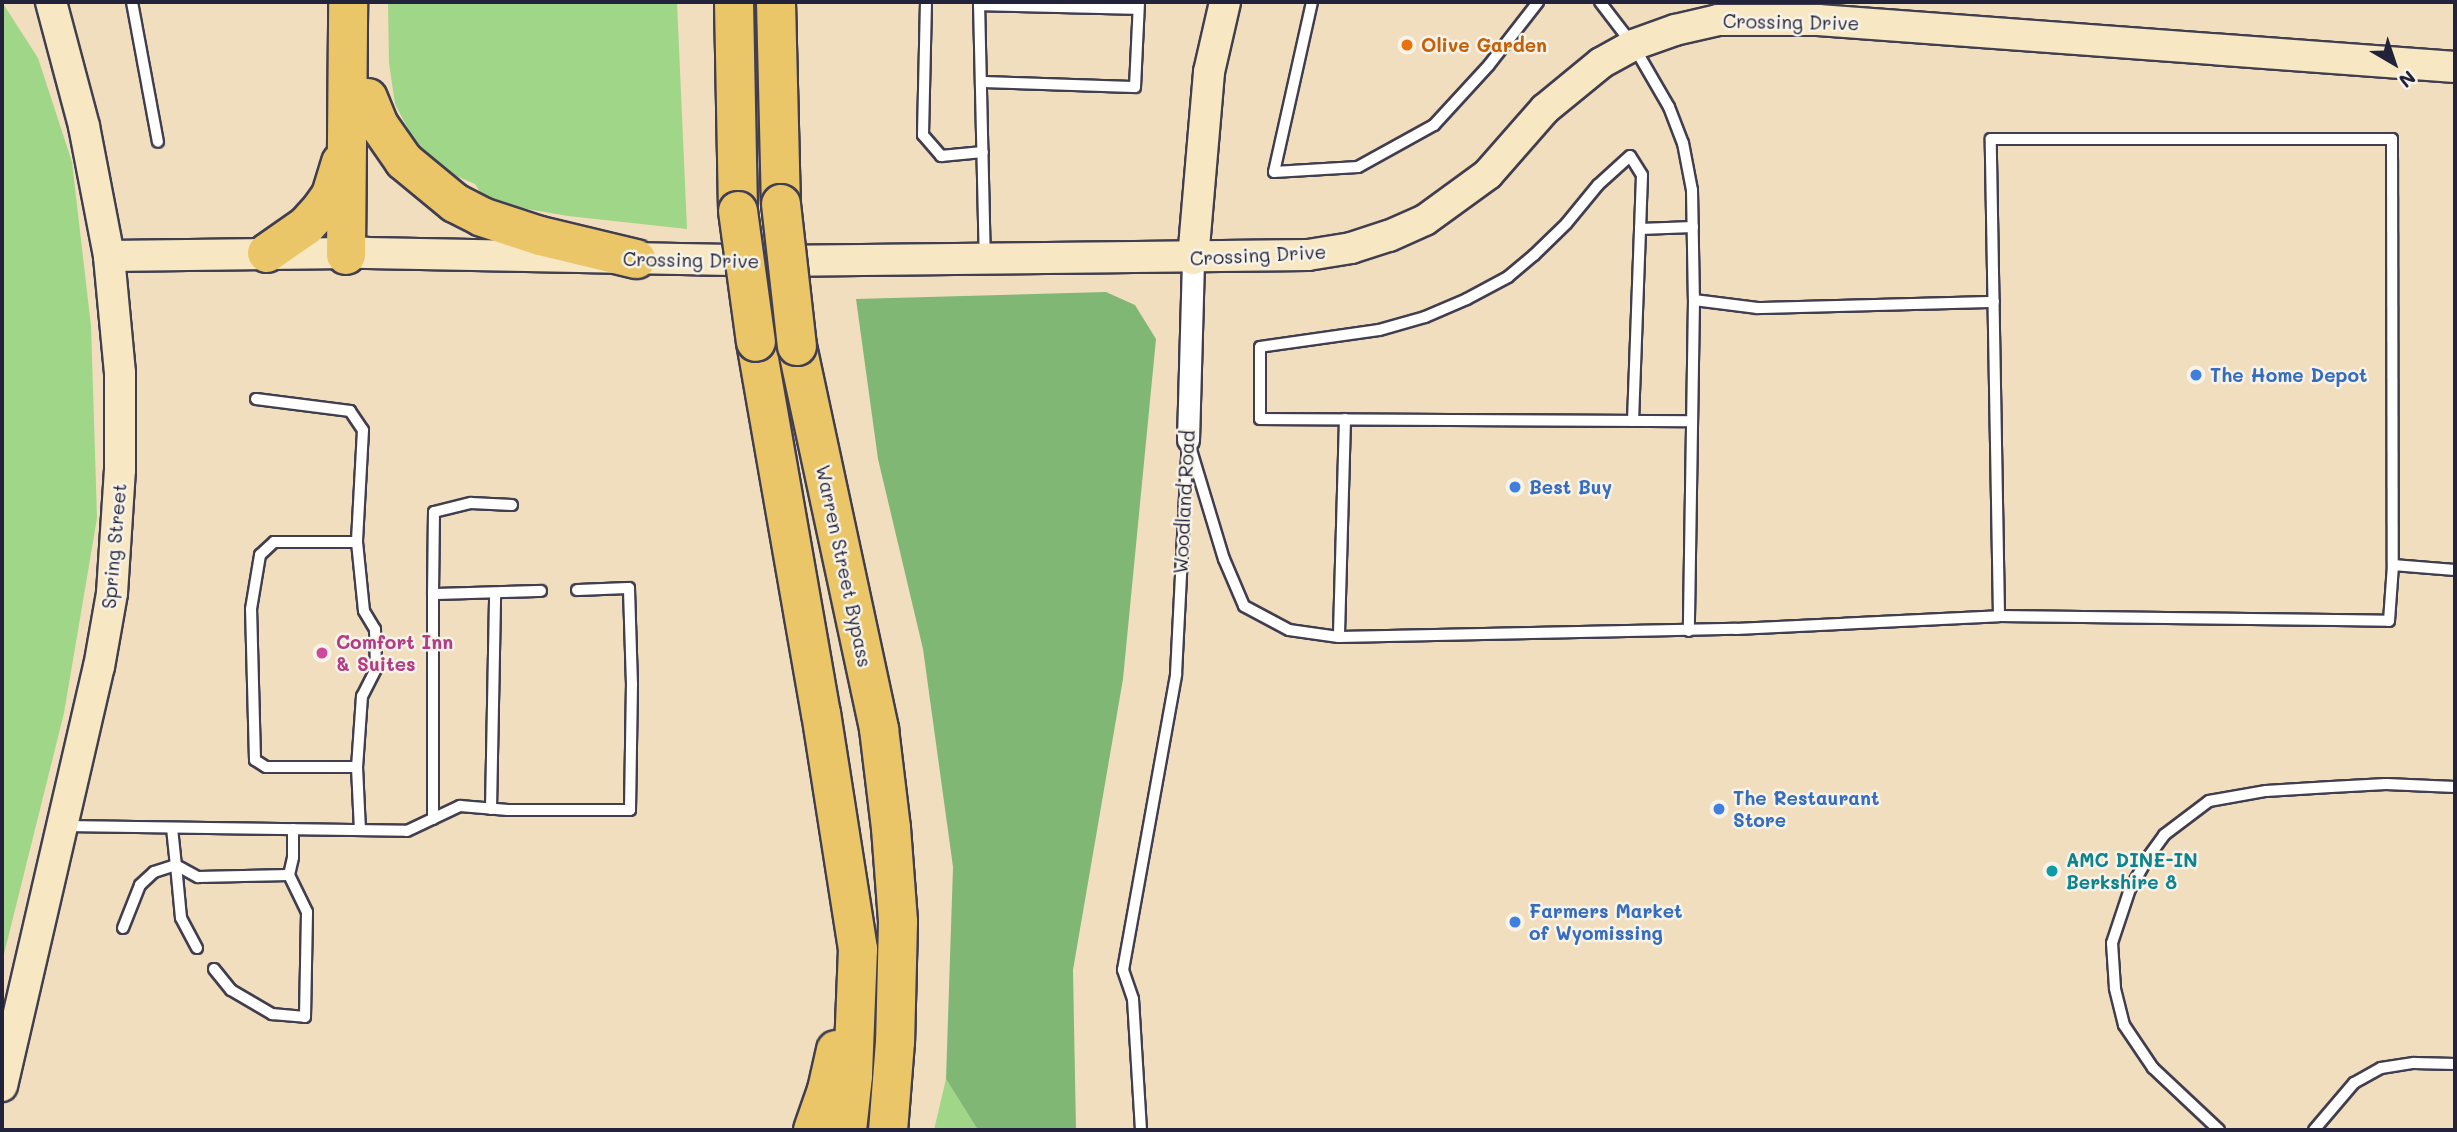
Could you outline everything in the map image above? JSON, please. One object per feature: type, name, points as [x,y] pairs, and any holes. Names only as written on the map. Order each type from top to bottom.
[{"type":"highway","points":[[267,253],[306,226],[331,195],[340,173],[358,111],[348,2]]},
{"type":"highway","points":[[357,254],[358,111],[369,2]]},
{"type":"highway","points":[[715,2],[716,40],[737,173]]},
{"type":"highway","points":[[734,2],[738,211],[756,342],[821,713],[858,949],[853,1076],[847,1130]]},
{"type":"highway","name":"Warren Street Bypass","points":[[776,2],[781,204],[797,346],[879,729],[891,828],[898,922],[895,1042],[888,1130]]},
{"type":"highway","points":[[779,147],[789,2]]},
{"type":"highway","points":[[358,111],[379,125],[404,161],[455,203],[482,217],[540,236],[636,259]]},
{"type":"highway","points":[[813,1130],[827,1090],[837,1044],[821,713]]},
{"type":"street","name":"Woodland Road","points":[[1188,440],[1193,259],[1209,72],[1225,2]]},
{"type":"street","name":"Spring Street","points":[[2,1086],[7,1042],[64,826],[100,667],[118,519],[120,386],[109,257],[84,126],[49,3]]},
{"type":"street","name":"Crossing Drive","points":[[109,257],[267,253],[636,259],[985,260],[1193,259],[1308,255],[1351,248],[1389,236],[1425,220],[1488,174],[1567,88],[1633,45],[1697,24],[1758,18],[1818,20],[2455,67]]},
{"type":"lane","points":[[132,2],[158,142]]},
{"type":"lane","points":[[926,2],[923,135],[941,156],[983,152]]},
{"type":"lane","points":[[1312,2],[1274,172],[1358,167],[1434,125],[1489,65],[1538,2]]},
{"type":"lane","points":[[1600,2],[1633,45],[1669,107],[1683,143],[1692,190],[1694,300],[1689,631]]},
{"type":"lane","points":[[981,82],[1135,87],[1138,5],[979,3],[985,260]]},
{"type":"lane","points":[[1188,440],[1224,559],[1244,606],[1289,630],[1339,637],[1689,631],[1999,616],[2389,621],[2393,565],[2392,139],[1991,139],[1999,616]]},
{"type":"lane","points":[[1633,421],[1642,175],[1630,156],[1598,185],[1566,224],[1534,255],[1508,277],[1467,299],[1425,317],[1379,330],[1260,347],[1261,418],[1345,419],[1633,421],[1692,421]]},
{"type":"lane","points":[[1640,229],[1693,228]]},
{"type":"lane","points":[[1694,300],[1757,308],[1994,302]]},
{"type":"lane","points":[[256,399],[350,411],[363,430],[357,542],[364,611],[375,629],[376,669],[362,696],[357,766],[360,830]]},
{"type":"lane","points":[[1339,637],[1345,419]]},
{"type":"lane","name":"Woodland Road","points":[[1141,1130],[1133,999],[1124,970],[1176,674],[1188,440]]},
{"type":"lane","points":[[433,819],[434,512],[471,503],[512,505]]},
{"type":"lane","points":[[357,542],[274,542],[260,555],[251,609],[255,760],[266,766],[357,766]]},
{"type":"lane","points":[[2393,565],[2455,570]]},
{"type":"lane","points":[[64,826],[407,831],[460,806],[629,810],[632,685],[629,588],[577,590]]},
{"type":"lane","points":[[433,594],[541,591]]},
{"type":"lane","points":[[491,808],[495,593]]},
{"type":"lane","points":[[2219,1130],[2153,1068],[2124,1025],[2115,988],[2112,943],[2126,898],[2149,856],[2164,835],[2209,801],[2266,791],[2345,786],[2455,787]]},
{"type":"lane","points":[[172,828],[181,918],[197,948]]},
{"type":"lane","points":[[214,969],[231,990],[272,1014],[305,1017],[306,912],[289,875],[293,857],[293,830]]},
{"type":"lane","points":[[123,928],[140,885],[154,872],[176,865],[198,877],[289,875]]},
{"type":"lane","points":[[2314,1130],[2354,1083],[2381,1068],[2414,1063],[2455,1065]]},
{"type":"green space","points":[[2,2],[38,58],[72,162],[91,326],[97,518],[64,713],[2,962]]},
{"type":"green space","points":[[388,2],[677,2],[687,229],[568,216],[498,204],[482,195],[475,184],[447,172],[416,144],[395,104],[389,63]]},
{"type":"green space","points":[[1106,292],[1135,305],[1156,339],[1123,679],[1073,970],[1076,1130],[978,1130],[946,1079],[953,867],[923,649],[878,459],[856,299]]},
{"type":"green space","points":[[946,1079],[978,1130],[934,1130]]},
{"type":"place","name":"Olive Garden","points":[[1407,45]]},
{"type":"place","name":"The Home Depot","points":[[2196,375]]},
{"type":"place","name":"Best Buy","points":[[1515,487]]},
{"type":"place","name":"Comfort Inn & Suites","points":[[322,653]]},
{"type":"place","name":"The Restaurant Store","points":[[1719,809]]},
{"type":"place","name":"AMC DINE-IN Berkshire 8","points":[[2052,871]]},
{"type":"place","name":"Farmers Market of Wyomissing","points":[[1515,922]]}]
